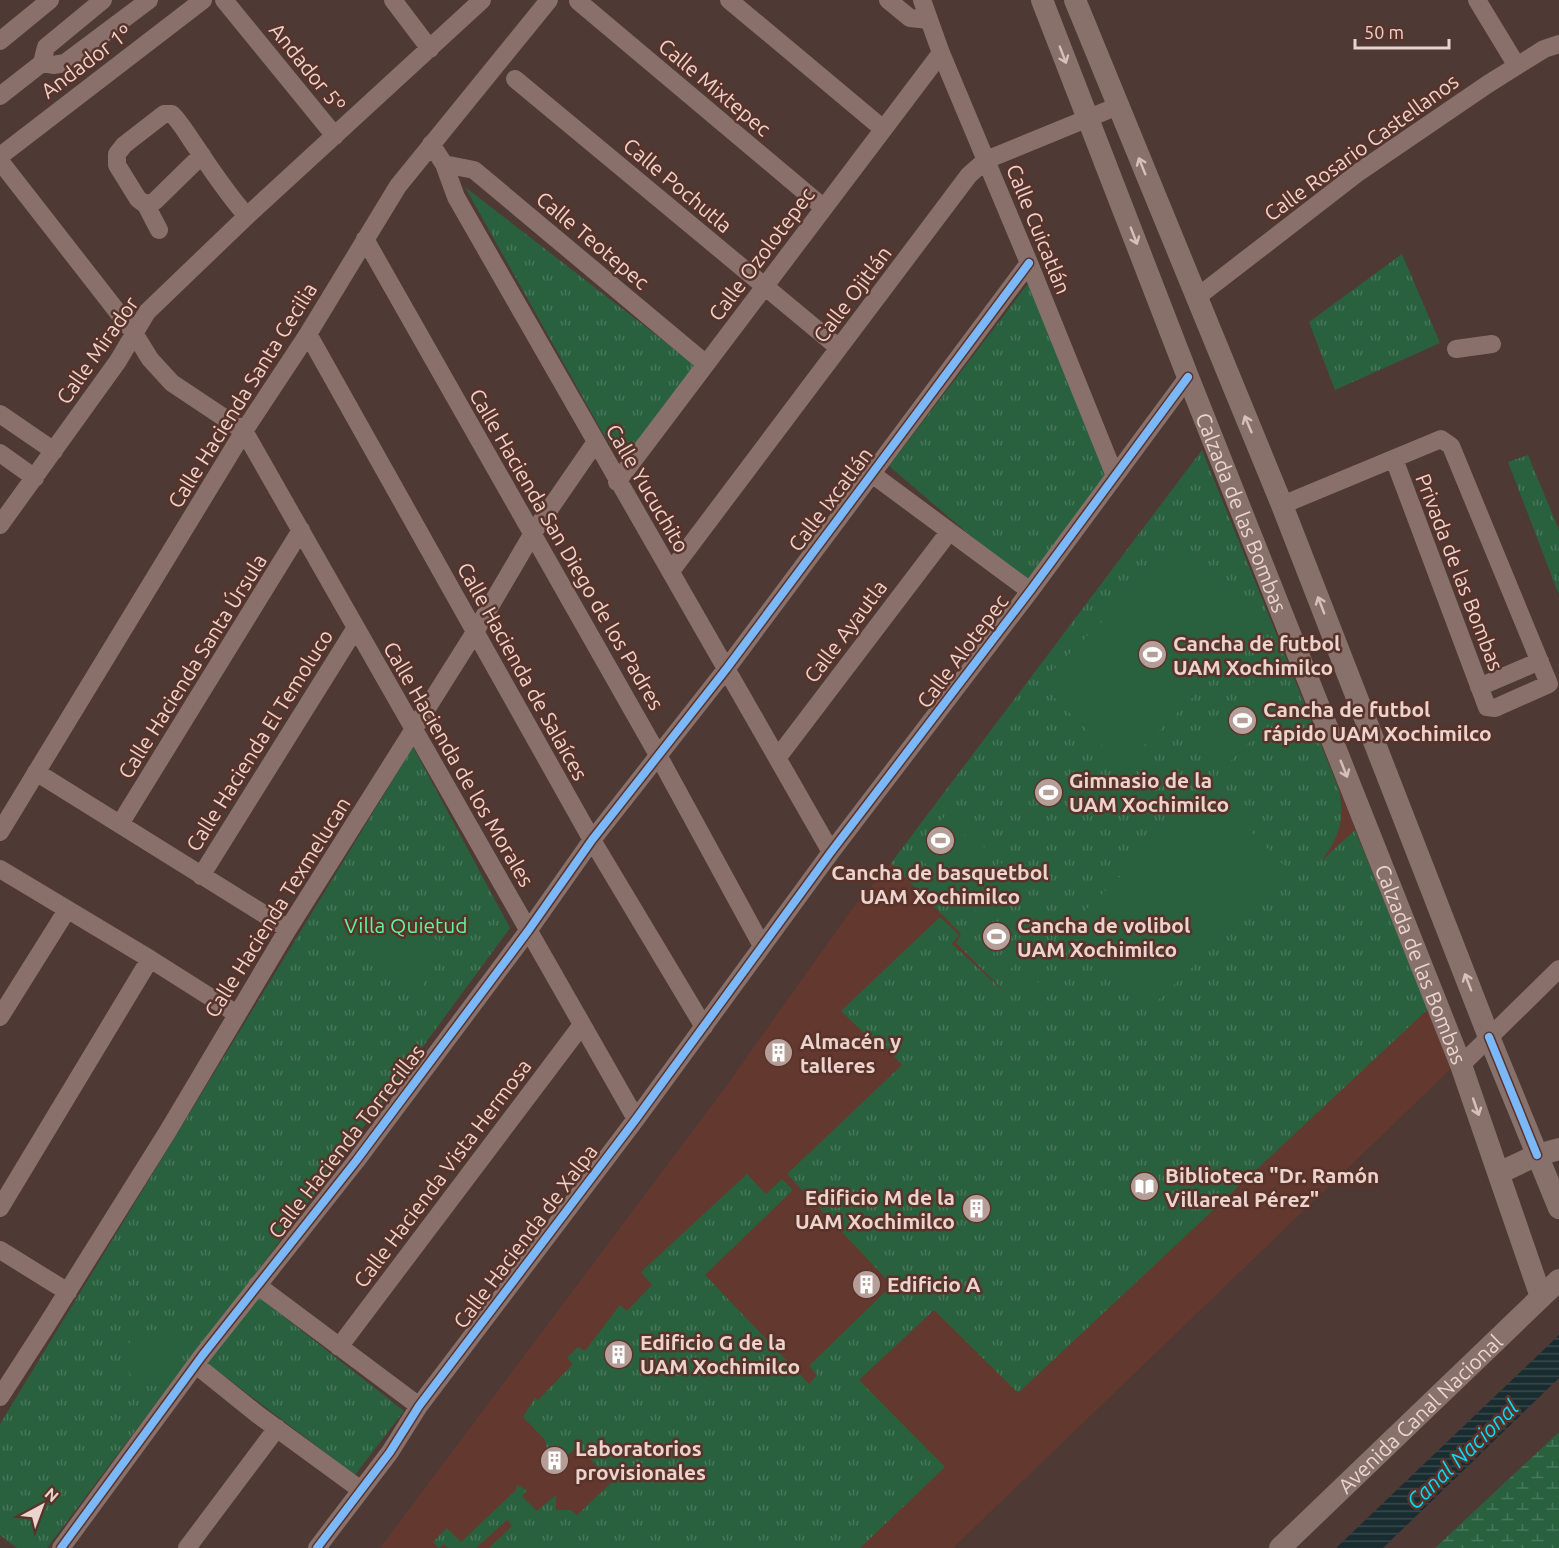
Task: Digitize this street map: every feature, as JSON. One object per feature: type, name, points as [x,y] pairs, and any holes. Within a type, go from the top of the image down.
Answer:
[{"type":"main road","name":"Calzada de las Bombas","points":[[1042,0],[1188,377],[1461,1065],[1541,1297]]},
{"type":"main road","name":"Calzada de las Bombas","points":[[1075,0],[1282,505],[1489,1037],[1548,1152],[1559,1208]]},
{"type":"main road","points":[[1498,1173],[1548,1152]]},
{"type":"main road","name":"Avenida Canal Nacional","points":[[1280,1548],[1559,1280]]},
{"type":"street","points":[[0,41],[50,0]]},
{"type":"street","points":[[0,96],[42,63],[46,46],[103,0]]},
{"type":"street","points":[[42,63],[52,65],[65,63],[149,0]]},
{"type":"street","name":"Andador 5º","points":[[224,0],[335,136]]},
{"type":"street","points":[[393,0],[430,50]]},
{"type":"street","name":"Calle Mirador","points":[[0,525],[118,361],[147,312],[482,0]]},
{"type":"street","name":"Calle Hacienda Santa Cecilia","points":[[0,832],[244,431],[308,334],[398,186],[549,0]]},
{"type":"street","points":[[729,0],[882,128]]},
{"type":"street","points":[[888,0],[910,18],[929,20]]},
{"type":"street","name":"Calle Cuicatlán","points":[[922,0],[941,53],[1029,263],[1114,476]]},
{"type":"street","points":[[1477,0],[1517,66]]},
{"type":"street","name":"Andador 1º","points":[[0,156],[201,1]]},
{"type":"street","name":"Calle Mixtepec","points":[[578,1],[824,207]]},
{"type":"street","name":"Calle Rosario Castellanos","points":[[1196,298],[1359,172],[1517,66],[1544,49],[1559,44]]},
{"type":"street","name":"Calle Ozolotepec","points":[[617,482],[882,128],[941,53]]},
{"type":"street","name":"Calle Pochutla","points":[[515,80],[839,348]]},
{"type":"street","name":"Calle Ojitlán","points":[[671,571],[969,175],[986,159],[1118,106]]},
{"type":"street","points":[[159,230],[146,205],[138,199],[117,165],[117,154],[124,145],[164,114],[172,114],[235,203],[248,216]]},
{"type":"street","name":"Calle Yucuchito","points":[[431,144],[444,164],[456,197],[617,482],[671,571],[831,852]]},
{"type":"street","points":[[146,205],[155,201],[202,155]]},
{"type":"street","points":[[0,161],[134,333],[150,359],[172,383],[244,431]]},
{"type":"street","name":"Calle Teotepec","points":[[444,164],[474,170],[706,364]]},
{"type":"street","name":"Calle Hacienda San Diego de los Padres","points":[[365,239],[658,755],[762,946]]},
{"type":"street","name":"Calle Ixcatlán","points":[[658,755],[727,668],[1029,263]]},
{"type":"street","name":"Calle Hacienda de Salaíces","points":[[308,334],[592,840],[704,1027]]},
{"type":"street","points":[[1456,349],[1492,344]]},
{"type":"street","name":"Calle Alotepec","points":[[762,946],[1188,377]]},
{"type":"street","points":[[0,414],[54,451]]},
{"type":"street","name":"Calle Hacienda de los Morales","points":[[244,431],[636,1119]]},
{"type":"street","name":"Privada de las Bombas","points":[[1282,505],[1441,439],[1451,446],[1540,661],[1549,684],[1544,688],[1495,708],[1487,707],[1394,459]]},
{"type":"street","name":"Calle Hacienda Texmelucan","points":[[0,1397],[7,1369],[68,1292],[168,1131],[288,929],[476,632],[532,533],[596,443]]},
{"type":"street","points":[[0,453],[34,478]]},
{"type":"street","points":[[872,474],[1030,591]]},
{"type":"street","name":"Calle Hacienda Santa Úrsula","points":[[120,824],[301,530]]},
{"type":"street","name":"Calle Ayautla","points":[[778,758],[948,532]]},
{"type":"street","name":"Calle Hacienda El Temoluco","points":[[201,876],[356,629]]},
{"type":"street","points":[[1479,687],[1540,661]]},
{"type":"street","name":"Calle Hacienda Torrecillas","points":[[61,1548],[196,1365],[356,1161],[592,840],[658,755]]},
{"type":"street","points":[[36,772],[288,929]]},
{"type":"street","points":[[0,869],[237,1014]]},
{"type":"street","points":[[0,1017],[67,910]]},
{"type":"street","name":"Calle Hacienda de Xalpa","points":[[317,1548],[390,1452],[418,1406],[636,1119],[762,946]]},
{"type":"street","points":[[0,1208],[150,959]]},
{"type":"street","points":[[1461,1065],[1559,969]]},
{"type":"street","name":"Calle Hacienda Vista Hermosa","points":[[339,1347],[581,1026]]},
{"type":"street","points":[[0,1250],[68,1292]]},
{"type":"street","points":[[257,1285],[418,1406]]},
{"type":"street","points":[[196,1365],[361,1490]]},
{"type":"street","points":[[187,1548],[277,1428]]},
{"type":"shaded area","points":[[1202,450],[1452,1068],[953,1548],[380,1548],[724,1089],[854,906],[891,863]]},
{"type":"green space","points":[[465,187],[695,365],[623,460],[605,437]]},
{"type":"green space","points":[[1402,254],[1440,343],[1335,390],[1309,322]]},
{"type":"green space","points":[[1030,281],[1107,472],[1027,584],[889,466]]},
{"type":"green space","points":[[1202,450],[1338,787],[1341,808],[1340,827],[1337,836],[1320,862],[1355,830],[1428,1009],[1018,1393],[934,1310],[859,1380],[945,1467],[860,1548],[489,1548],[512,1526],[507,1520],[476,1548],[448,1548],[444,1544],[439,1548],[433,1542],[447,1528],[461,1542],[516,1490],[517,1485],[527,1490],[522,1496],[537,1511],[556,1495],[556,1510],[571,1510],[577,1515],[612,1482],[578,1446],[565,1458],[564,1449],[547,1450],[545,1440],[523,1417],[535,1398],[538,1400],[573,1364],[567,1358],[578,1347],[585,1351],[620,1305],[627,1311],[652,1285],[641,1272],[747,1174],[766,1194],[782,1179],[793,1190],[705,1275],[809,1384],[817,1375],[809,1366],[892,1285],[787,1174],[902,1065],[887,1048],[883,1051],[841,1011],[940,917],[959,935],[952,944],[1011,998],[956,943],[961,934],[891,863]]},
{"type":"green space","points":[[1528,455],[1559,530],[1559,595],[1508,462]]},
{"type":"green space","name":"Cancha de futbol UAM Xochimilco","points":[[1181,543],[1264,627],[1123,766],[1040,683]]},
{"type":"green space","name":"Cancha de futbol rápido UAM Xochimilco","points":[[1265,671],[1293,699],[1220,771],[1192,743]]},
{"type":"green space","name":"Villa Quietud","points":[[413,747],[510,928],[246,1287],[404,1411],[355,1475],[194,1353],[47,1548],[17,1548],[0,1535],[0,1424]]},
{"type":"green space","points":[[1210,789],[1290,872],[1148,1010],[1068,927]]},
{"type":"green space","name":"Cancha de basquetbol UAM Xochimilco","points":[[948,813],[968,832],[931,869],[912,850]]},
{"type":"green space","name":"Cancha de basquetbol UAM Xochimilco","points":[[975,838],[994,857],[958,894],[938,875]]},
{"type":"green space","name":"Cancha de basquetbol UAM Xochimilco","points":[[1000,862],[1019,881],[983,917],[964,898]]},
{"type":"green space","points":[[380,903],[447,947],[419,991],[351,947]]},
{"type":"green space","name":"Cancha de volibol UAM Xochimilco","points":[[1002,919],[1014,931],[991,955],[979,943]]},
{"type":"green space","name":"Cancha de volibol UAM Xochimilco","points":[[1018,937],[1030,949],[1007,972],[995,961]]},
{"type":"green space","name":"Cancha de volibol UAM Xochimilco","points":[[1027,971],[1050,994],[1038,1005],[1016,982]]},
{"type":"green space","points":[[147,1330],[159,1330],[169,1334],[177,1342],[181,1358],[177,1374],[169,1382],[159,1386],[147,1386],[137,1382],[129,1374],[125,1364],[125,1352],[129,1342],[137,1334]]},
{"type":"green space","points":[[1559,1432],[1559,1548],[1435,1548]]},
{"type":"water","name":"Canal Nacional","points":[[1559,1335],[1559,1378],[1383,1548],[1336,1548]]},
{"type":"cycle path","points":[[61,1548],[202,1356],[356,1161],[528,931],[592,840],[727,668],[1029,263]]},
{"type":"cycle path","points":[[317,1548],[390,1452],[419,1406],[636,1119],[831,852],[1030,591],[1188,377]]},
{"type":"cycle path","points":[[1489,1037],[1537,1155]]},
{"type":"place","name":"Cancha de futbol UAM Xochimilco","points":[[1152,655]]},
{"type":"place","name":"Cancha de futbol rápido UAM Xochimilco","points":[[1242,721]]},
{"type":"place","name":"Gimnasio de la UAM Xochimilco","points":[[1048,792]]},
{"type":"place","name":"Cancha de basquetbol UAM Xochimilco","points":[[940,841]]},
{"type":"place","name":"Cancha de volibol UAM Xochimilco","points":[[996,937]]},
{"type":"place","name":"Almacén y talleres","points":[[779,1053]]},
{"type":"place","name":"Biblioteca \"Dr. Ramón Villareal Pérez\"","points":[[1144,1187]]},
{"type":"place","name":"Edificio M de la UAM Xochimilco","points":[[976,1209]]},
{"type":"place","name":"Edificio A","points":[[866,1284]]},
{"type":"place","name":"Edificio G de la UAM Xochimilco","points":[[619,1354]]},
{"type":"place","name":"Laboratorios provisionales","points":[[554,1460]]}]
